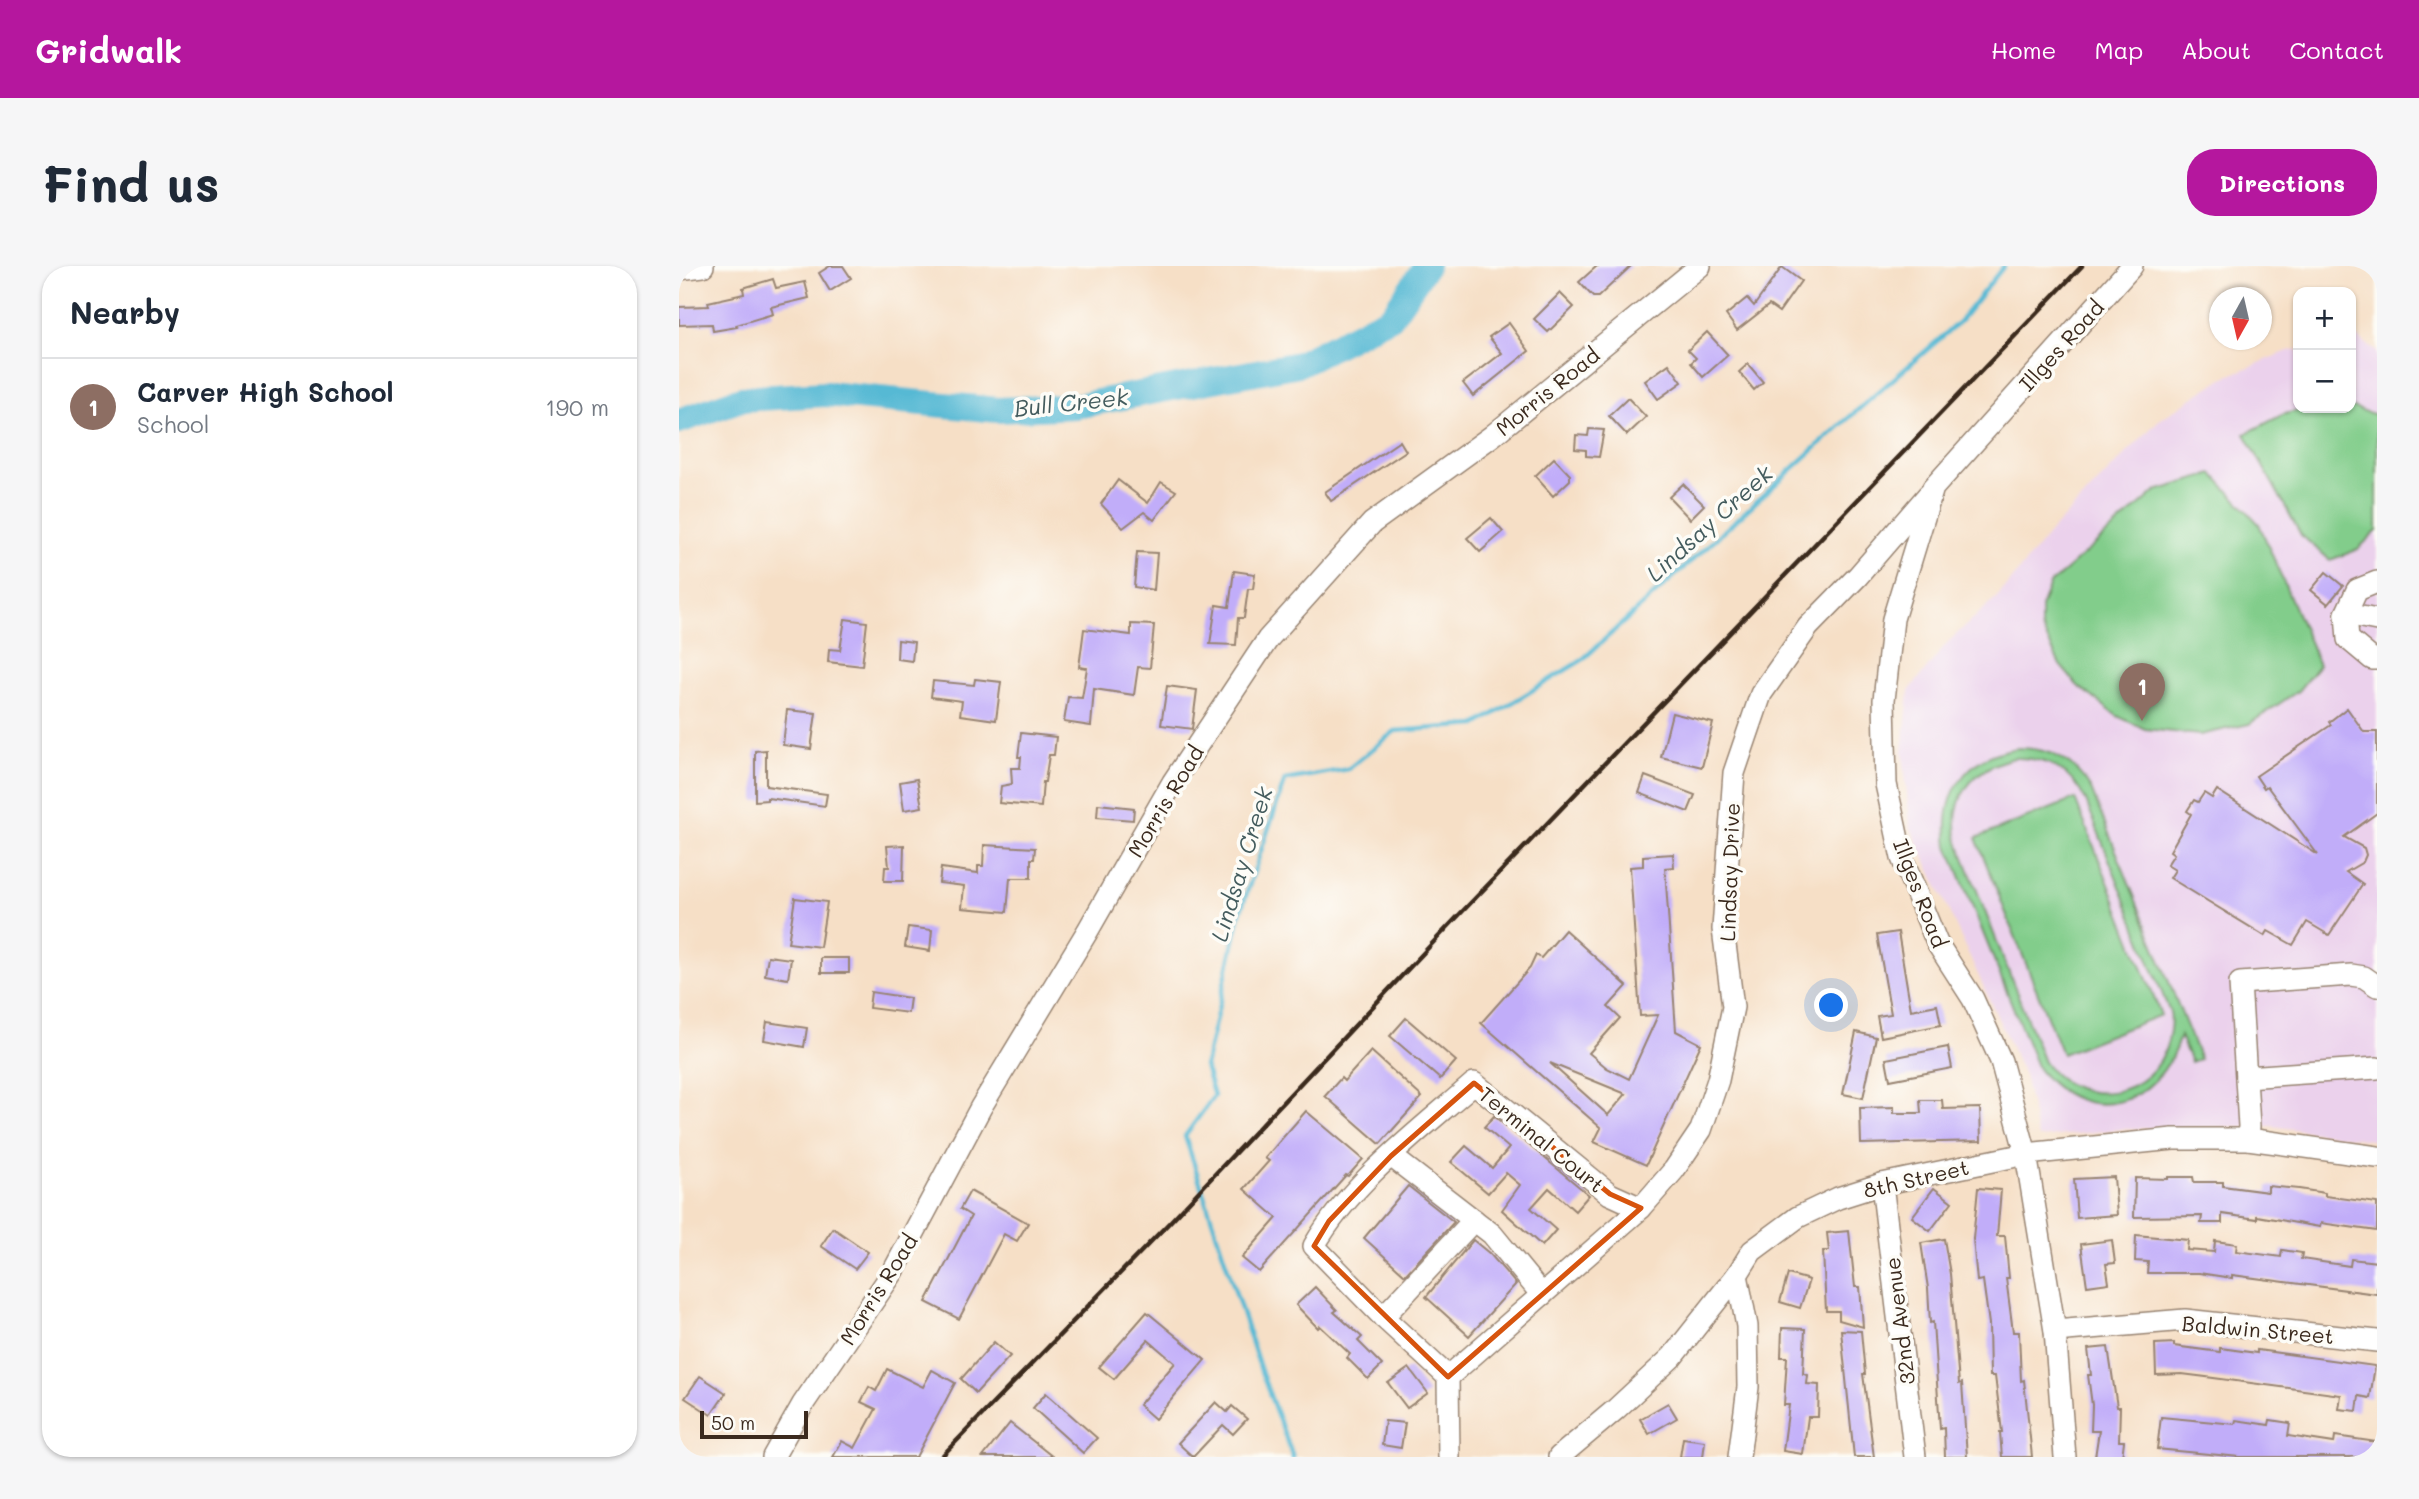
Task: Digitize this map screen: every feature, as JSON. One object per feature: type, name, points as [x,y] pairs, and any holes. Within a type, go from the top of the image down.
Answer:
[{"type":"street","points":[[679,269],[703,266]]},
{"type":"street","name":"Morris Road","points":[[773,1457],[803,1404],[893,1272],[981,1107],[1087,932],[1173,782],[1268,639],[1372,523],[1492,436],[1700,266]]},
{"type":"street","name":"Illges Road","points":[[2065,1457],[2055,1331],[2026,1154],[2001,1061],[1973,999],[1937,943],[1902,858],[1886,784],[1884,700],[1893,619],[1933,488],[2132,266]]},
{"type":"street","name":"Lindsay Drive","points":[[1447,1377],[1641,1208],[1674,1170],[1701,1130],[1718,1080],[1733,1007],[1723,929],[1734,773],[1761,694],[1808,627],[1858,576],[1933,488]]},
{"type":"street","points":[[2377,582],[2357,590],[2346,614],[2347,639],[2372,659],[2377,659]]},
{"type":"street","points":[[2346,614],[2377,620]]},
{"type":"street","points":[[2248,1139],[2240,983],[2351,975],[2364,977],[2377,986]]},
{"type":"street","points":[[2246,1077],[2377,1068]]},
{"type":"street","name":"Terminal Court","points":[[1383,1317],[1314,1246],[1329,1221],[1391,1156],[1474,1083],[1610,1194],[1641,1208]]},
{"type":"street","name":"8th Street","points":[[1559,1457],[1672,1357],[1737,1275],[1752,1251],[1798,1217],[1838,1198],[1882,1184],[2026,1154],[2173,1139],[2248,1139],[2377,1157]]},
{"type":"street","points":[[1391,1156],[1492,1234],[1542,1295]]},
{"type":"street","name":"32nd Avenue","points":[[1882,1184],[1915,1457]]},
{"type":"street","points":[[1449,1457],[1447,1377],[1383,1317],[1474,1220]]},
{"type":"street","points":[[1737,1275],[1748,1338],[1748,1387],[1739,1457]]},
{"type":"street","name":"Baldwin Street","points":[[2055,1331],[2185,1320],[2377,1341]]},
{"type":"highlighted area","points":[[1474,1083],[1610,1194],[1641,1208],[1448,1377],[1314,1246],[1329,1221],[1391,1156]]},
{"type":"shaded area","points":[[2356,338],[2377,352],[2377,1141],[2271,1126],[2124,1129],[2038,1138],[2024,1075],[1910,826],[1903,752],[1909,691],[1947,643],[1999,595],[2052,530],[2158,421],[2223,378],[2293,350],[2293,413],[2356,413]]},
{"type":"green space","points":[[2356,409],[2377,415],[2377,531],[2357,550],[2330,560],[2301,535],[2245,434],[2293,412],[2356,413]]},
{"type":"green space","points":[[2213,474],[2259,524],[2319,665],[2298,691],[2249,724],[2200,735],[2145,729],[2117,716],[2077,685],[2060,665],[2041,627],[2041,607],[2050,584],[2156,491]]},
{"type":"green space","points":[[2018,748],[2041,750],[2061,758],[2077,771],[2091,789],[2200,1059],[2191,1062],[2180,1036],[2170,1060],[2156,1080],[2139,1093],[2119,1102],[2099,1104],[2078,1099],[2057,1088],[2038,1069],[1948,846],[1948,810],[1960,780],[1983,759]],"holes":[[[2014,758],[2026,758],[2057,768],[2080,790],[2170,1013],[2169,1038],[2160,1061],[2148,1076],[2132,1086],[2113,1092],[2076,1088],[2059,1078],[2044,1062],[1958,842],[1957,812],[1967,787],[1975,777],[1999,763]]]},
{"type":"green space","points":[[2075,799],[2161,1015],[2062,1054],[1976,838]]},
{"type":"building","points":[[830,266],[843,266],[851,278],[830,291],[819,273]]},
{"type":"building","points":[[1597,266],[1631,266],[1598,297],[1593,297],[1579,282]]},
{"type":"building","points":[[1782,267],[1801,281],[1779,312],[1769,305],[1737,330],[1726,315],[1747,298],[1754,306]]},
{"type":"building","points":[[773,279],[776,288],[805,282],[809,298],[771,307],[773,314],[736,325],[737,327],[713,331],[712,324],[679,325],[679,307],[709,306],[708,302],[744,294],[743,288]]},
{"type":"building","points":[[1560,293],[1574,307],[1548,332],[1534,319]]},
{"type":"building","points":[[1509,323],[1529,351],[1473,396],[1463,383],[1502,353],[1489,337]]},
{"type":"building","points":[[1707,332],[1728,355],[1703,377],[1691,363],[1696,358],[1688,350]]},
{"type":"building","points":[[1669,364],[1682,382],[1658,399],[1645,381]]},
{"type":"building","points":[[1748,364],[1763,382],[1754,390],[1739,372]]},
{"type":"building","points":[[1628,398],[1646,417],[1627,435],[1609,416]]},
{"type":"building","points":[[1589,429],[1604,430],[1599,457],[1586,456],[1586,450],[1575,449],[1576,435],[1588,436]]},
{"type":"building","points":[[1400,441],[1406,451],[1331,501],[1325,492]]},
{"type":"building","points":[[1554,458],[1570,475],[1570,480],[1553,496],[1535,476]]},
{"type":"building","points":[[1118,480],[1148,503],[1161,482],[1176,491],[1154,520],[1144,512],[1123,528],[1101,504]]},
{"type":"building","points":[[1683,484],[1704,505],[1690,519],[1669,497]]},
{"type":"building","points":[[1491,518],[1503,532],[1480,552],[1467,538]]},
{"type":"building","points":[[1137,552],[1157,553],[1154,590],[1134,587]]},
{"type":"building","points":[[1234,571],[1255,574],[1253,589],[1248,589],[1244,618],[1238,618],[1236,645],[1210,644],[1216,605],[1229,607]]},
{"type":"building","points":[[2326,572],[2343,586],[2328,604],[2311,590]]},
{"type":"building","points":[[845,619],[867,622],[862,666],[828,662],[829,649],[840,650]]},
{"type":"building","points":[[1131,624],[1154,625],[1150,668],[1138,667],[1134,695],[1094,689],[1091,726],[1064,722],[1068,697],[1082,698],[1087,668],[1079,667],[1084,629],[1131,635]]},
{"type":"building","points":[[898,640],[914,642],[912,661],[897,659]]},
{"type":"building","points":[[975,679],[1001,682],[996,720],[960,715],[962,701],[931,697],[933,681],[974,685]]},
{"type":"building","points":[[1167,686],[1197,690],[1192,729],[1161,725]]},
{"type":"building","points":[[2347,708],[2364,732],[2377,732],[2377,813],[2344,837],[2364,848],[2366,855],[2363,862],[2346,872],[2363,884],[2329,935],[2307,922],[2293,945],[2268,931],[2265,936],[2170,878],[2175,870],[2167,865],[2174,854],[2170,851],[2191,814],[2187,811],[2194,800],[2198,802],[2204,793],[2212,798],[2217,790],[2318,855],[2267,786],[2264,788],[2256,776],[2331,725],[2329,722]]},
{"type":"building","points":[[787,710],[816,713],[811,749],[783,745]]},
{"type":"building","points":[[1672,713],[1713,723],[1702,767],[1661,757]]},
{"type":"building","points":[[1021,733],[1056,737],[1054,755],[1049,755],[1043,782],[1041,807],[999,803],[1001,786],[1012,784],[1011,768],[1020,768],[1021,757],[1018,757]]},
{"type":"building","points":[[766,750],[766,786],[827,794],[825,806],[767,798],[755,801],[755,751]]},
{"type":"building","points":[[1645,776],[1695,795],[1688,812],[1639,793]]},
{"type":"building","points":[[917,779],[922,807],[904,810],[900,782]]},
{"type":"building","points":[[1098,804],[1134,808],[1133,820],[1097,817]]},
{"type":"building","points":[[904,845],[903,881],[884,881],[885,867],[889,867],[887,846]]},
{"type":"building","points":[[984,845],[1035,848],[1034,859],[1031,859],[1031,878],[1010,878],[1007,912],[962,908],[964,886],[939,883],[941,868],[978,873],[978,866],[983,866]]},
{"type":"building","points":[[1673,854],[1674,867],[1665,868],[1676,1031],[1701,1044],[1646,1165],[1594,1142],[1601,1128],[1481,1023],[1530,968],[1536,955],[1541,958],[1565,930],[1627,986],[1608,1007],[1620,1018],[1589,1053],[1607,1068],[1629,1079],[1658,1015],[1640,1016],[1630,867],[1643,866],[1643,856]],"holes":[[[1550,1063],[1626,1094],[1608,1115]]]},
{"type":"building","points":[[795,898],[827,902],[820,947],[788,943]]},
{"type":"building","points":[[908,927],[932,930],[930,951],[905,947]]},
{"type":"building","points":[[1898,932],[1911,1010],[1937,1005],[1941,1025],[1881,1037],[1877,1016],[1891,1014],[1877,935]]},
{"type":"building","points":[[768,956],[791,959],[788,979],[765,975]]},
{"type":"building","points":[[821,958],[849,958],[849,973],[821,973]]},
{"type":"building","points":[[871,992],[910,998],[908,1013],[869,1008]]},
{"type":"building","points":[[1406,1018],[1456,1061],[1440,1079],[1390,1036]]},
{"type":"building","points":[[767,1022],[807,1028],[804,1047],[764,1040]]},
{"type":"building","points":[[1856,1032],[1876,1037],[1863,1098],[1843,1094]]},
{"type":"building","points":[[1948,1047],[1952,1068],[1890,1080],[1886,1059]]},
{"type":"building","points":[[1371,1051],[1422,1097],[1380,1144],[1325,1096],[1341,1078],[1344,1081]]},
{"type":"building","points":[[1920,1100],[1942,1100],[1943,1109],[1980,1108],[1981,1141],[1861,1144],[1860,1108],[1894,1107],[1894,1113],[1921,1113]]},
{"type":"building","points":[[1306,1111],[1363,1159],[1259,1272],[1242,1258],[1277,1218],[1244,1189],[1269,1161],[1265,1158]]},
{"type":"building","points":[[1494,1116],[1589,1195],[1575,1211],[1549,1188],[1531,1208],[1556,1230],[1542,1246],[1502,1210],[1520,1185],[1506,1173],[1488,1193],[1451,1162],[1466,1146],[1492,1168],[1509,1148],[1484,1127]]},
{"type":"building","points":[[2114,1177],[2117,1215],[2077,1218],[2074,1179]]},
{"type":"building","points":[[2193,1177],[2194,1182],[2223,1182],[2223,1186],[2268,1192],[2268,1186],[2299,1189],[2325,1193],[2325,1196],[2377,1203],[2377,1231],[2321,1223],[2320,1227],[2257,1216],[2257,1219],[2222,1214],[2222,1223],[2201,1223],[2202,1216],[2134,1217],[2135,1178]]},
{"type":"building","points":[[1408,1186],[1454,1222],[1405,1275],[1364,1238]]},
{"type":"building","points":[[1934,1188],[1952,1202],[1930,1231],[1912,1217]]},
{"type":"building","points":[[1978,1188],[2001,1190],[1997,1236],[2005,1236],[2009,1278],[2006,1278],[2013,1332],[2019,1332],[2021,1381],[2024,1380],[2032,1457],[2002,1457],[2002,1432],[1995,1376],[1990,1376],[1989,1324],[1983,1280],[1977,1281],[1973,1239]]},
{"type":"building","points":[[970,1191],[1028,1223],[1017,1241],[1004,1234],[959,1319],[926,1302],[971,1216],[960,1209]]},
{"type":"building","points":[[833,1228],[868,1252],[855,1269],[821,1246]]},
{"type":"building","points":[[1849,1231],[1855,1287],[1860,1287],[1863,1327],[1839,1320],[1839,1311],[1826,1311],[1823,1251],[1829,1251],[1827,1233]]},
{"type":"building","points":[[2136,1235],[2188,1240],[2187,1250],[2214,1252],[2215,1241],[2237,1244],[2236,1251],[2281,1257],[2282,1250],[2302,1253],[2301,1259],[2350,1266],[2351,1259],[2377,1262],[2377,1294],[2232,1275],[2232,1278],[2199,1273],[2147,1273],[2148,1262],[2135,1261]]},
{"type":"building","points":[[1944,1239],[1950,1274],[1959,1384],[1962,1383],[1967,1457],[1945,1457],[1944,1428],[1940,1429],[1933,1322],[1930,1323],[1921,1243]]},
{"type":"building","points":[[1473,1240],[1490,1254],[1516,1284],[1469,1336],[1426,1297]]},
{"type":"building","points":[[2112,1240],[2115,1263],[2106,1264],[2109,1283],[2087,1286],[2081,1244]]},
{"type":"building","points":[[1788,1274],[1809,1280],[1800,1308],[1780,1302]]},
{"type":"building","points":[[1315,1287],[1337,1310],[1334,1312],[1362,1337],[1358,1341],[1382,1365],[1368,1379],[1347,1358],[1350,1354],[1320,1326],[1318,1328],[1296,1305]]},
{"type":"building","points":[[1147,1312],[1205,1360],[1155,1419],[1139,1405],[1175,1363],[1148,1340],[1114,1379],[1099,1367]]},
{"type":"building","points":[[1782,1328],[1805,1329],[1803,1374],[1808,1375],[1807,1384],[1819,1385],[1818,1417],[1808,1417],[1803,1454],[1783,1451],[1789,1405],[1784,1405],[1787,1357],[1781,1357]]},
{"type":"building","points":[[1841,1330],[1861,1331],[1863,1374],[1874,1457],[1854,1457]]},
{"type":"building","points":[[994,1342],[1010,1356],[976,1393],[961,1379]]},
{"type":"building","points":[[2174,1343],[2174,1346],[2220,1352],[2220,1348],[2257,1353],[2257,1350],[2375,1366],[2370,1398],[2359,1396],[2357,1411],[2339,1409],[2341,1395],[2182,1374],[2156,1375],[2155,1344]]},
{"type":"building","points":[[2108,1347],[2117,1407],[2120,1407],[2119,1441],[2124,1441],[2122,1457],[2095,1457],[2099,1431],[2091,1431],[2088,1349]]},
{"type":"building","points":[[1409,1368],[1428,1393],[1407,1408],[1388,1383]]},
{"type":"building","points":[[887,1369],[923,1387],[932,1370],[955,1383],[916,1457],[833,1457],[842,1441],[855,1448],[876,1409],[861,1402],[869,1387],[876,1391]]},
{"type":"building","points":[[700,1376],[726,1393],[711,1415],[685,1398]]},
{"type":"building","points":[[1046,1393],[1097,1438],[1083,1453],[1033,1408]]},
{"type":"building","points":[[1216,1402],[1227,1412],[1232,1406],[1247,1419],[1233,1434],[1223,1425],[1193,1457],[1178,1443]]},
{"type":"building","points":[[1668,1403],[1677,1418],[1649,1434],[1640,1419]]},
{"type":"building","points":[[2161,1417],[2235,1424],[2236,1420],[2269,1425],[2270,1420],[2290,1423],[2288,1436],[2334,1443],[2335,1436],[2377,1442],[2377,1457],[2240,1457],[2157,1449]]},
{"type":"building","points":[[1385,1421],[1405,1423],[1401,1448],[1382,1445]]},
{"type":"building","points":[[1010,1423],[1053,1457],[983,1457]]},
{"type":"building","points":[[1683,1438],[1705,1441],[1703,1457],[1680,1457]]},
{"type":"waterway","name":"Bull Creek","points":[[679,421],[741,399],[826,394],[998,410],[1076,406],[1299,364],[1391,317],[1426,266]]},
{"type":"waterway","name":"Lindsay Creek","points":[[1293,1457],[1262,1374],[1185,1136],[1214,1096],[1205,1066],[1241,910],[1285,780],[1348,769],[1395,731],[1476,725],[1582,660],[1844,422],[1959,322],[2004,266]]},
{"type":"railway","points":[[941,1457],[1169,1223],[1460,914],[2082,266]]},
{"type":"place","name":"Carver High School","points":[[2142,721]]}]
